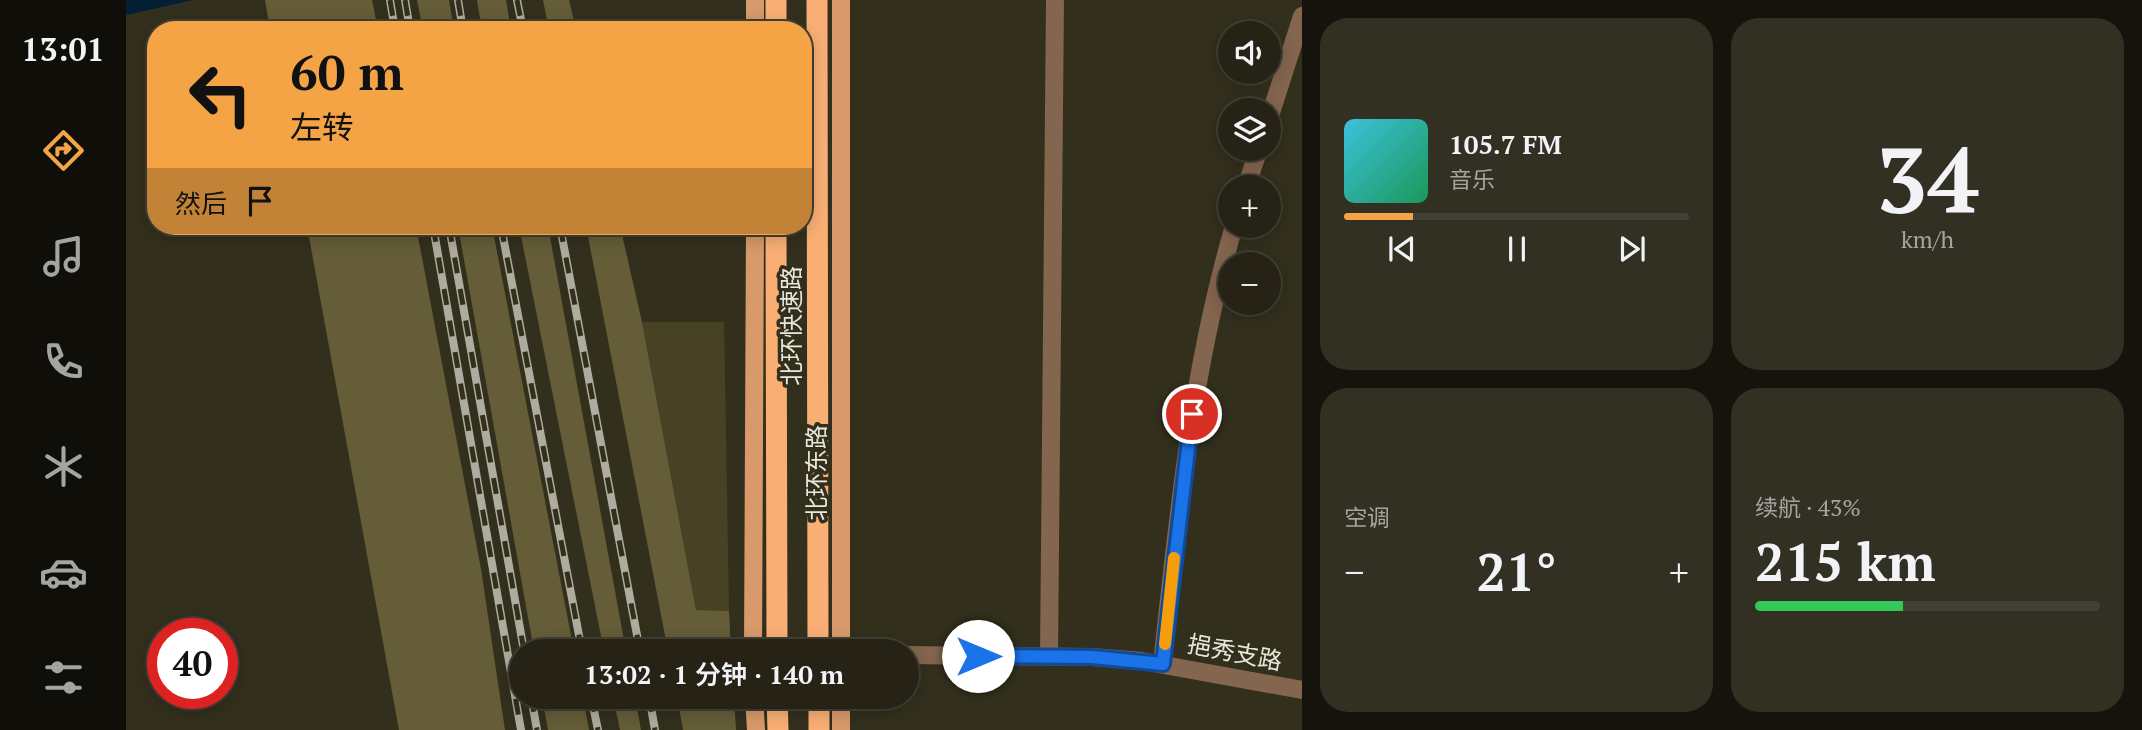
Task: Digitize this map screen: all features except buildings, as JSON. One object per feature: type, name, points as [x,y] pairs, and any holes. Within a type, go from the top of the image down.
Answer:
[{"type":"highway","points":[[776,0],[776,21]]},
{"type":"highway","name":"北环快速路","points":[[817,0],[818,639]]},
{"type":"highway","name":"北环快速路","points":[[776,235],[777,639]]},
{"type":"main road","points":[[755,0],[755,21]]},
{"type":"main road","name":"北环东路","points":[[841,0],[841,639]]},
{"type":"main road","points":[[753,639],[755,235]]},
{"type":"main road","points":[[755,709],[756,730]]},
{"type":"main road","points":[[841,709],[841,730]]},
{"type":"street","points":[[1049,656],[1055,0]]},
{"type":"street","points":[[1276,98],[1302,16]]},
{"type":"street","points":[[1163,664],[1178,516],[1200,360],[1231,238]]},
{"type":"street","name":"挹秀支路","points":[[919,655],[1092,657],[1163,664],[1302,690]]},
{"type":"shaded area","points":[[265,0],[372,0],[376,21],[268,21]]},
{"type":"shaded area","points":[[417,0],[449,0],[452,21],[421,21]]},
{"type":"shaded area","points":[[477,0],[506,0],[510,21],[480,21]]},
{"type":"shaded area","points":[[543,0],[569,0],[574,21],[547,21]]},
{"type":"shaded area","points":[[309,235],[418,235],[481,569],[505,730],[399,730]]},
{"type":"shaded area","points":[[460,235],[494,235],[572,639],[532,639]]},
{"type":"shaded area","points":[[521,235],[550,235],[624,639],[602,639]]},
{"type":"shaded area","points":[[588,235],[622,235],[642,322],[696,610],[729,611],[730,639],[666,639]]},
{"type":"shaded area","points":[[642,322],[724,322],[729,611],[696,610]]},
{"type":"shaded area","points":[[544,709],[585,709],[589,730],[548,730]]},
{"type":"shaded area","points":[[616,709],[637,709],[641,730],[620,730]]},
{"type":"shaded area","points":[[679,709],[735,709],[736,730],[683,730]]},
{"type":"water","points":[[126,0],[193,0],[126,15]]},
{"type":"railway","points":[[390,0],[394,21]]},
{"type":"railway","points":[[405,0],[408,21]]},
{"type":"railway","points":[[458,0],[462,21]]},
{"type":"railway","points":[[517,0],[521,21]]},
{"type":"railway","points":[[435,235],[521,730]]},
{"type":"railway","points":[[451,235],[522,639]]},
{"type":"railway","points":[[503,235],[580,639]]},
{"type":"railway","points":[[562,235],[638,639]]},
{"type":"railway","points":[[533,709],[537,730]]},
{"type":"railway","points":[[594,709],[598,730]]},
{"type":"railway","points":[[651,709],[655,730]]},
{"type":"slow traffic","points":[[1165,644],[1174,558]]},
{"type":"route","points":[[978,656],[1092,657],[1163,664],[1178,516],[1192,414]]}]
